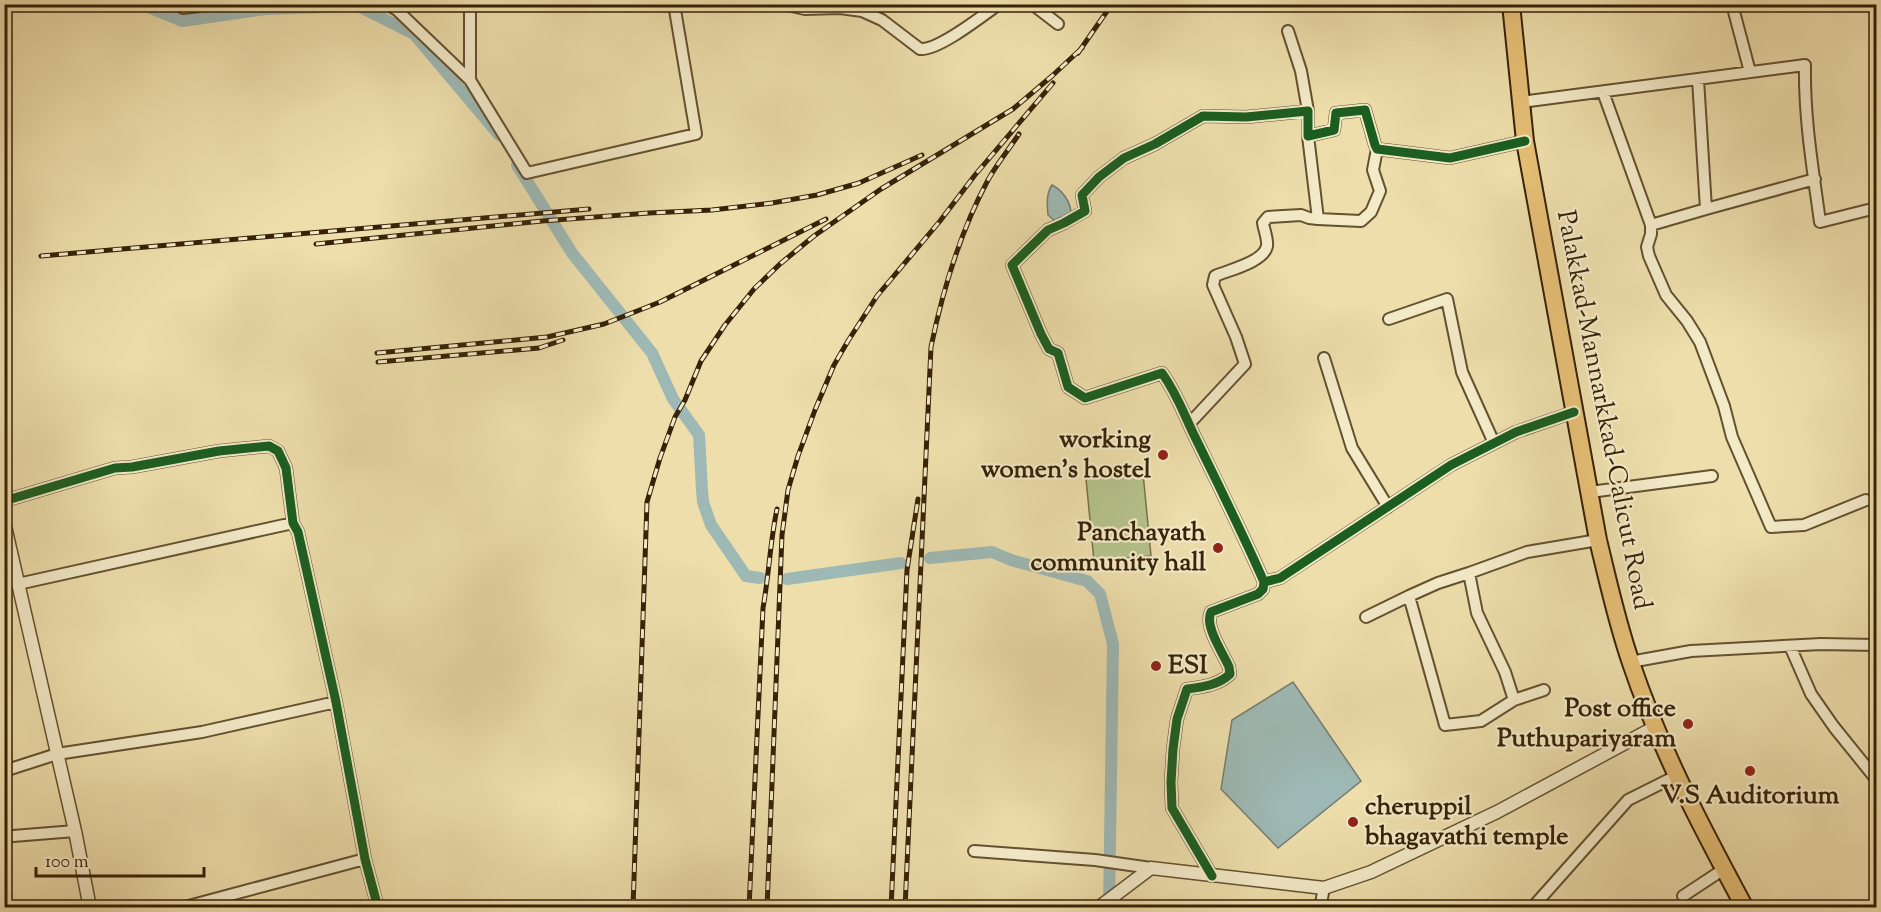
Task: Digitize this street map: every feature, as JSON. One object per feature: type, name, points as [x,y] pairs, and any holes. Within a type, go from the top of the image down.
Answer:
[{"type":"highway","name":"Palakkad-Mannarkkad-Calicut Road","points":[[1511,4],[1525,141],[1598,540],[1612,597],[1630,662],[1655,727],[1676,776],[1744,908]]},
{"type":"street","points":[[180,6],[217,4]]},
{"type":"street","points":[[387,4],[397,10],[470,80],[527,173],[696,134],[674,4]]},
{"type":"street","points":[[470,4],[470,80]]},
{"type":"street","points":[[783,4],[805,9],[840,8],[862,11],[882,20],[920,49],[927,50],[941,44],[999,4]]},
{"type":"street","points":[[1032,4],[1058,24]]},
{"type":"street","points":[[1732,4],[1750,72]]},
{"type":"street","points":[[1288,31],[1301,71],[1308,111],[1308,136],[1318,219]]},
{"type":"street","points":[[1521,102],[1805,65],[1804,97],[1820,222],[1876,208]]},
{"type":"street","points":[[1698,79],[1706,209]]},
{"type":"street","points":[[1603,92],[1651,225],[1647,247],[1655,271],[1666,295],[1688,321],[1700,342],[1724,406],[1732,437],[1772,526],[1804,525],[1866,500]]},
{"type":"street","points":[[1189,424],[1245,364],[1213,285],[1215,276],[1264,254],[1268,243],[1263,223],[1265,219],[1301,215],[1318,219],[1361,221],[1371,212],[1380,191],[1372,170],[1377,149],[1365,110],[1336,113],[1334,130],[1308,136]]},
{"type":"street","points":[[1212,876],[1172,808],[1171,782],[1177,719],[1187,689],[1224,680],[1230,674],[1229,667],[1209,625],[1211,612],[1258,594],[1263,589],[1264,582],[1174,390],[1161,373],[1085,398],[1068,387],[1058,353],[1049,349],[1041,334],[1012,265],[1048,231],[1084,211],[1082,195],[1099,177],[1124,158],[1155,144],[1193,121],[1203,116],[1246,117],[1308,111]]},
{"type":"street","points":[[1377,149],[1450,158],[1525,141]]},
{"type":"street","points":[[1651,225],[1815,179]]},
{"type":"street","points":[[1389,319],[1448,299],[1462,372],[1494,443]]},
{"type":"street","points":[[1324,358],[1352,448],[1388,507]]},
{"type":"street","points":[[1264,582],[1280,578],[1451,465],[1516,432],[1574,412]]},
{"type":"street","points":[[4,501],[115,468],[132,467],[219,450],[269,446],[278,451],[286,468],[293,523],[336,702],[365,859],[378,908]]},
{"type":"street","points":[[1590,492],[1712,476]]},
{"type":"street","points":[[4,522],[75,831],[90,908]]},
{"type":"street","points":[[18,584],[293,523]]},
{"type":"street","points":[[1366,617],[1438,583],[1527,552],[1598,540]]},
{"type":"street","points":[[1469,573],[1477,613],[1505,672],[1514,700]]},
{"type":"street","points":[[1409,596],[1444,725],[1481,721],[1514,700],[1544,690]]},
{"type":"street","points":[[1630,662],[1691,651],[1821,644],[1876,645]]},
{"type":"street","points":[[1790,646],[1811,693],[1834,727],[1876,779]]},
{"type":"street","points":[[4,771],[57,754],[202,732],[336,702]]},
{"type":"street","points":[[974,851],[1095,860],[1324,888],[1371,872],[1497,812],[1655,727]]},
{"type":"street","points":[[1532,908],[1628,800],[1676,776]]},
{"type":"street","points":[[14,836],[75,831]]},
{"type":"street","points":[[181,908],[365,859]]},
{"type":"street","points":[[1098,908],[1151,868]]},
{"type":"street","points":[[1683,896],[1724,869]]},
{"type":"street","points":[[1320,908],[1324,888]]},
{"type":"green space","points":[[1143,473],[1151,556],[1094,561],[1086,479]]},
{"type":"water","points":[[1052,185],[1065,196],[1071,212],[1056,222],[1048,215],[1047,203]]},
{"type":"water","points":[[1293,682],[1361,781],[1278,848],[1221,789],[1232,720]]},
{"type":"waterway","points":[[141,4],[182,21],[266,9],[358,6],[414,34],[499,135]]},
{"type":"waterway","points":[[517,165],[572,253],[652,353],[673,399],[699,435],[703,502],[711,525],[746,576],[760,578]]},
{"type":"waterway","points":[[930,558],[992,552],[1011,560],[1087,581],[1100,594],[1113,644],[1109,908]]},
{"type":"waterway","points":[[787,579],[901,563]]},
{"type":"railway","points":[[1078,53],[1112,4]]},
{"type":"railway","points":[[633,908],[647,502],[675,417],[685,400],[701,361],[725,325],[754,289],[814,236],[881,189],[1013,109],[1082,48]]},
{"type":"railway","points":[[767,908],[782,535],[788,490],[798,456],[834,365],[877,296],[1053,83]]},
{"type":"railway","points":[[905,908],[931,347],[947,282],[969,220],[988,180],[1019,134]]},
{"type":"railway","points":[[316,244],[542,221],[712,210],[772,203],[817,195],[859,183],[922,155]]},
{"type":"railway","points":[[41,256],[589,209]]},
{"type":"railway","points":[[377,353],[547,337],[604,324],[660,302],[826,219]]},
{"type":"railway","points":[[378,362],[539,348],[563,340]]},
{"type":"railway","points":[[891,908],[907,570],[918,499]]},
{"type":"railway","points":[[749,908],[763,608],[777,509]]},
{"type":"cycle path","points":[[1264,582],[1180,403],[1162,373],[1085,398],[1068,387],[1058,353],[1049,349],[1041,334],[1012,265],[1048,230],[1085,211],[1082,195],[1099,177],[1124,158],[1155,144],[1203,116],[1246,117],[1308,111],[1308,136],[1334,130],[1336,113],[1365,110],[1377,149],[1450,158],[1525,141]]},
{"type":"cycle path","points":[[1212,876],[1172,808],[1171,782],[1177,719],[1187,689],[1216,683],[1230,674],[1229,667],[1212,632],[1211,612],[1258,594],[1263,589],[1264,582],[1280,578],[1451,465],[1516,432],[1574,412]]},
{"type":"cycle path","points":[[4,501],[115,468],[219,451],[269,446],[278,451],[286,468],[293,523],[298,532],[336,702],[365,859],[378,908]]},
{"type":"place","name":"working women's hostel","points":[[1163,455]]},
{"type":"place","name":"Panchayath community hall","points":[[1218,548]]},
{"type":"place","name":"ESI","points":[[1156,666]]},
{"type":"place","name":"Post office Puthupariyaram","points":[[1688,724]]},
{"type":"place","name":"V.S Auditorium","points":[[1750,771]]},
{"type":"place","name":"cheruppil bhagavathi temple","points":[[1353,822]]}]
